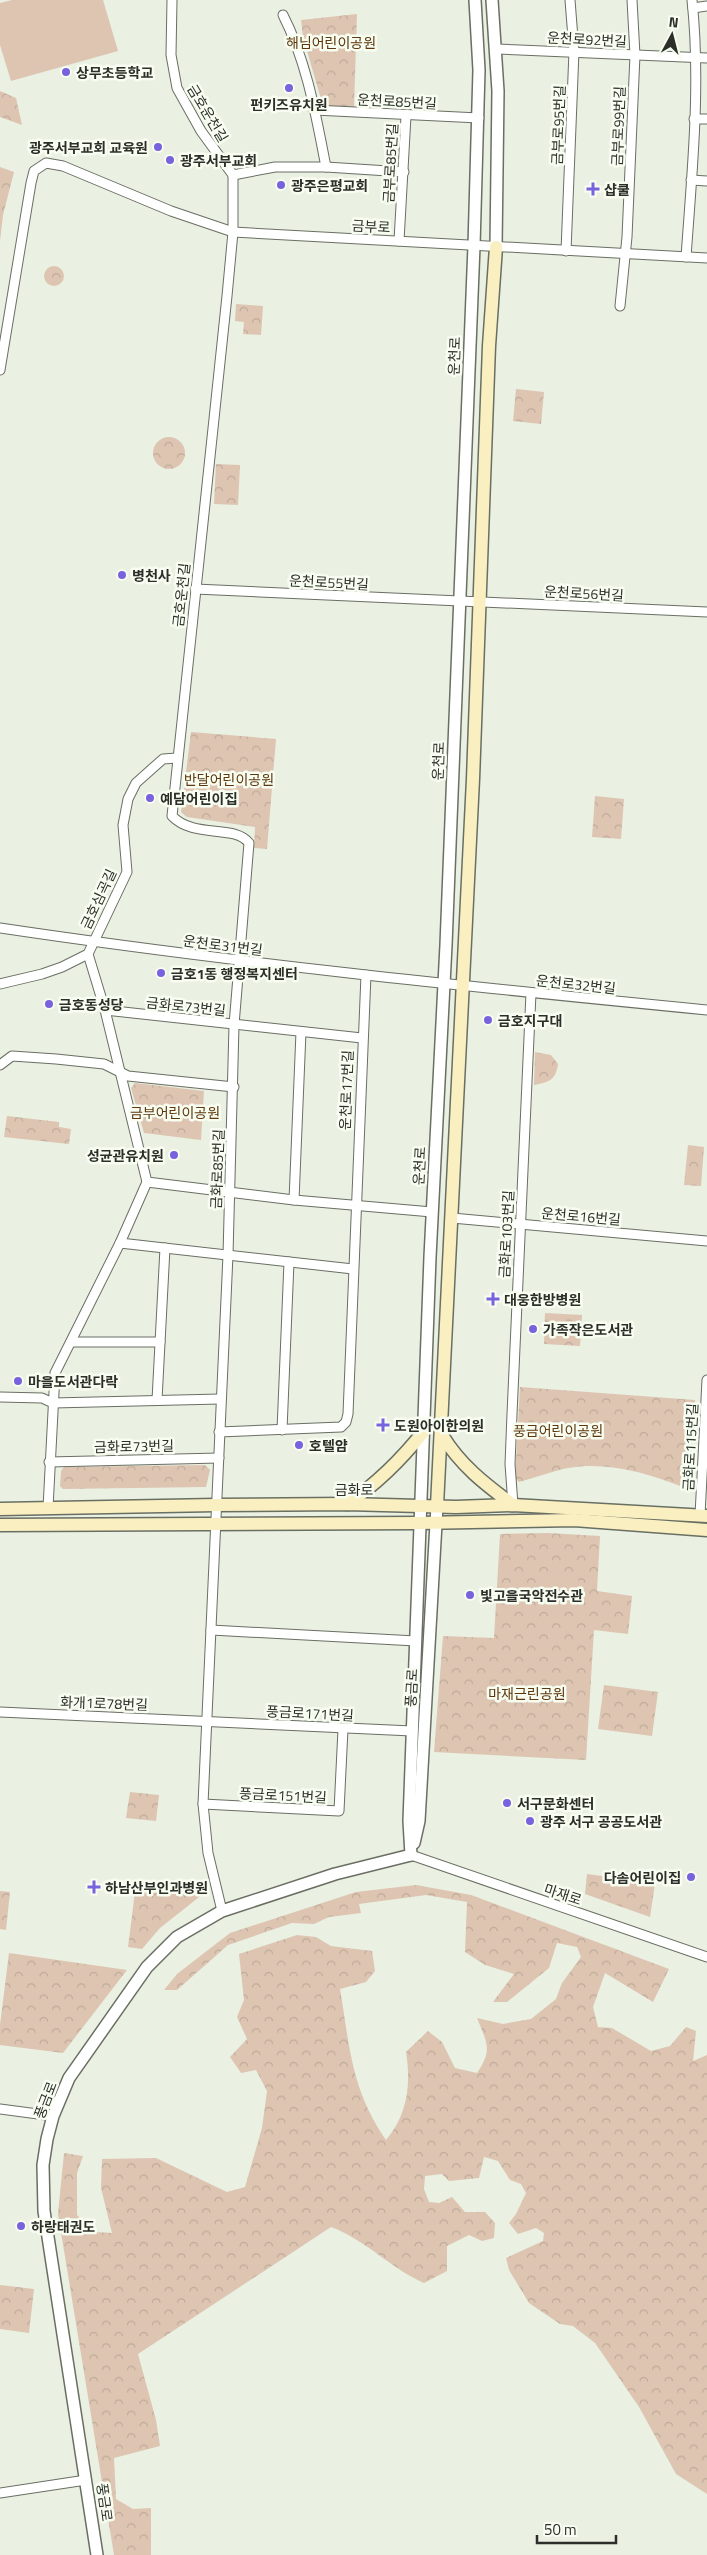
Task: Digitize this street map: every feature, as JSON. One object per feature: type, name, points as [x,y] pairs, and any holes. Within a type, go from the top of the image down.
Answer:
[{"type":"main road","points":[[437,1506],[481,602],[489,346],[496,247]]},
{"type":"main road","points":[[347,1504],[369,1489],[399,1462],[424,1431]]},
{"type":"main road","points":[[442,1434],[451,1450],[474,1476],[513,1505]]},
{"type":"main road","name":"금화로","points":[[0,1508],[216,1504],[513,1505],[703,1515]]},
{"type":"main road","points":[[0,1525],[420,1523],[574,1520],[707,1530]]},
{"type":"street","name":"금호운천길","points":[[172,0],[171,55],[176,88],[201,131],[233,174],[233,232],[172,816],[180,824],[195,829],[238,834],[249,843],[240,961]]},
{"type":"street","name":"운천로","points":[[420,1523],[474,246],[479,60],[475,0]]},
{"type":"street","points":[[492,0],[496,49],[498,164],[496,247]]},
{"type":"street","name":"금부로95번길","points":[[566,251],[574,51],[570,0]]},
{"type":"street","name":"금부로99번길","points":[[620,306],[625,253],[635,55],[632,0]]},
{"type":"street","points":[[686,257],[694,119],[695,58],[693,4],[707,6]]},
{"type":"street","points":[[284,15],[298,48],[326,167]]},
{"type":"street","name":"운천로92번길","points":[[496,49],[707,58]]},
{"type":"street","name":"운천로85번길","points":[[314,110],[406,116],[478,118]]},
{"type":"street","name":"금부로85번길","points":[[399,241],[406,116]]},
{"type":"street","points":[[694,119],[707,119]]},
{"type":"street","name":"금부로","points":[[0,370],[31,183],[34,171],[46,163],[63,166],[172,211],[233,232],[707,258]]},
{"type":"street","points":[[233,174],[275,167],[326,167],[404,172]]},
{"type":"street","points":[[691,180],[707,181]]},
{"type":"street","name":"운천로55번길","points":[[196,589],[460,602]]},
{"type":"street","name":"운천로56번길","points":[[460,602],[707,612]]},
{"type":"street","name":"금호심곡길","points":[[88,954],[127,872],[123,826],[128,799],[136,783],[163,759],[177,758]]},
{"type":"street","name":"운천로31번길","points":[[0,928],[240,961],[443,984]]},
{"type":"street","points":[[0,984],[55,970],[88,954],[120,1071],[147,1182],[120,1243],[55,1373],[48,1508]]},
{"type":"street","name":"금화로85번길","points":[[216,1504],[228,1255],[234,1087],[234,1025],[240,961]]},
{"type":"street","name":"운천로17번길","points":[[356,1205],[366,976]]},
{"type":"street","name":"운천로32번길","points":[[443,984],[707,1010]]},
{"type":"street","name":"금화로103번길","points":[[513,1505],[510,1464],[531,993]]},
{"type":"street","name":"금화로73번길","points":[[104,1010],[234,1025]]},
{"type":"street","points":[[234,1025],[362,1038]]},
{"type":"street","points":[[294,1200],[301,1032]]},
{"type":"street","points":[[0,1065],[12,1056],[104,1064],[128,1076],[234,1087]]},
{"type":"street","points":[[147,1182],[294,1200],[432,1212]]},
{"type":"street","points":[[219,1432],[341,1426],[346,1422],[348,1414],[356,1205]]},
{"type":"street","name":"운천로16번길","points":[[452,1218],[707,1241]]},
{"type":"street","points":[[120,1243],[353,1268]]},
{"type":"street","points":[[157,1400],[165,1248]]},
{"type":"street","points":[[282,1430],[289,1262]]},
{"type":"street","points":[[72,1342],[160,1342]]},
{"type":"street","name":"금화로115번길","points":[[703,1515],[707,1380]]},
{"type":"street","points":[[0,1397],[42,1398],[53,1403],[220,1398]]},
{"type":"street","name":"금화로73번길","points":[[49,1462],[219,1458]]},
{"type":"street","points":[[216,1504],[203,1804],[208,1853],[222,1911]]},
{"type":"street","points":[[436,1522],[437,1506]]},
{"type":"street","name":"풍금로","points":[[411,1855],[419,1821],[436,1522]]},
{"type":"street","name":"풍금로","points":[[411,1855],[409,1821],[420,1523]]},
{"type":"street","points":[[210,1630],[416,1641]]},
{"type":"street","name":"화개1로78번길","points":[[0,1712],[207,1722]]},
{"type":"street","name":"풍금로171번길","points":[[207,1722],[412,1731]]},
{"type":"street","name":"풍금로151번길","points":[[203,1804],[339,1811],[343,1729]]},
{"type":"street","name":"풍금로","points":[[97,2555],[44,2210],[43,2165],[53,2116],[69,2078],[147,1968],[177,1937],[222,1911],[335,1874],[411,1855]]},
{"type":"street","name":"마재로","points":[[411,1855],[707,1957]]},
{"type":"street","points":[[0,2109],[53,2116]]},
{"type":"street","points":[[0,2493],[86,2480]]},
{"type":"green space","points":[[12,0],[103,0],[118,51],[11,81],[0,45],[0,3]]},
{"type":"green space","name":"해님어린이공원","points":[[357,14],[354,107],[323,106],[303,37],[301,20]]},
{"type":"green space","points":[[0,91],[16,98],[22,125],[0,117]]},
{"type":"green space","points":[[0,167],[14,172],[3,215],[0,241]]},
{"type":"green space","points":[[50,266],[58,266],[64,272],[64,280],[58,286],[50,286],[44,280],[44,272]]},
{"type":"green space","points":[[236,304],[263,306],[261,335],[243,334],[244,322],[235,321]]},
{"type":"green space","points":[[516,389],[544,392],[541,424],[513,421]]},
{"type":"green space","points":[[169,437],[175,438],[180,442],[184,447],[184,459],[180,464],[175,468],[169,469],[163,468],[158,464],[154,459],[153,453],[154,447],[158,442],[163,438]]},
{"type":"green space","points":[[216,464],[240,465],[238,505],[214,504]]},
{"type":"green space","name":"반달어린이공원","points":[[191,732],[276,739],[267,849],[254,848],[255,827],[187,817],[181,812]]},
{"type":"green space","points":[[595,796],[624,799],[621,839],[592,837]]},
{"type":"green space","points":[[535,1052],[551,1055],[558,1064],[556,1074],[551,1079],[534,1085]]},
{"type":"green space","name":"금부어린이공원","points":[[135,1083],[204,1091],[201,1140],[144,1133],[131,1088]]},
{"type":"green space","points":[[7,1116],[59,1122],[59,1127],[71,1129],[69,1144],[4,1137]]},
{"type":"green space","points":[[688,1145],[704,1147],[701,1186],[684,1185]]},
{"type":"green space","points":[[545,1313],[582,1315],[580,1346],[544,1344]]},
{"type":"green space","name":"풍금어린이공원","points":[[520,1387],[695,1400],[689,1482],[683,1487],[627,1470],[612,1467],[583,1466],[556,1471],[519,1482],[515,1478]]},
{"type":"green space","points":[[205,1465],[210,1470],[206,1487],[63,1489],[60,1486],[61,1471],[64,1467]]},
{"type":"green space","name":"마재근린공원","points":[[548,1533],[600,1536],[597,1591],[632,1596],[628,1634],[594,1630],[586,1760],[434,1752],[443,1636],[494,1638],[500,1534]]},
{"type":"green space","points":[[551,1572],[579,1574],[576,1609],[548,1608]]},
{"type":"green space","points":[[604,1685],[658,1692],[652,1736],[598,1729]]},
{"type":"green space","points":[[130,1792],[159,1795],[156,1821],[126,1818]]},
{"type":"green space","points":[[587,1874],[655,1883],[650,1917],[585,1894]]},
{"type":"green space","points":[[136,1884],[203,1894],[160,1928],[142,1949],[128,1947]]},
{"type":"green space","points":[[416,1885],[471,1895],[669,1969],[653,2002],[605,1973],[593,2007],[598,2027],[612,2028],[651,2051],[670,2046],[686,2027],[696,2031],[693,2061],[707,2055],[707,2494],[676,2474],[639,2407],[595,2343],[573,2326],[560,2324],[529,2303],[509,2270],[506,2258],[543,2241],[544,2233],[536,2228],[518,2234],[509,2223],[516,2214],[526,2193],[521,2184],[510,2180],[498,2161],[484,2157],[479,2178],[449,2181],[442,2174],[425,2176],[424,2189],[429,2202],[439,2203],[452,2197],[465,2212],[485,2212],[495,2223],[494,2238],[482,2241],[469,2235],[447,2246],[447,2271],[424,2283],[400,2270],[356,2239],[331,2227],[138,2354],[156,2420],[160,2446],[114,2458],[116,2499],[133,2509],[151,2508],[151,2555],[114,2555],[58,2214],[64,2153],[83,2156],[77,2173],[77,2215],[95,2232],[112,2233],[101,2188],[102,2159],[156,2158],[227,2192],[245,2187],[262,2128],[267,2091],[256,2070],[241,2073],[230,2057],[247,2039],[237,2017],[244,2000],[239,1954],[297,1935],[316,1937],[331,1946],[372,1951],[375,1971],[366,1982],[340,1989],[350,2049],[359,2085],[365,2103],[386,2140],[399,2120],[406,2098],[408,2076],[406,2052],[428,2031],[442,2042],[455,2068],[477,2073],[485,2058],[487,2046],[477,2018],[503,2024],[531,2019],[556,1999],[562,1983],[581,1957],[577,1947],[557,1943],[549,1968],[507,2002],[493,2002],[514,1974],[485,1965],[465,1952],[467,1902],[426,1895],[359,1904],[361,1913],[329,1917],[314,1924],[292,1923],[228,1945],[177,1990],[164,1990],[177,1974],[230,1933],[356,1892]]},
{"type":"green space","points":[[0,1891],[10,1892],[6,1930],[0,1929]]},
{"type":"green space","points":[[9,1953],[127,1970],[63,2053],[0,2045],[0,2025]]},
{"type":"green space","points":[[0,2285],[34,2289],[29,2333],[0,2329]]},
{"type":"place","name":"상무초등학교","points":[[66,72]]},
{"type":"place","name":"펀키즈유치원","points":[[289,88]]},
{"type":"place","name":"광주서부교회 교육원","points":[[158,147]]},
{"type":"place","name":"광주서부교회","points":[[170,160]]},
{"type":"place","name":"광주은평교회","points":[[281,185]]},
{"type":"place","name":"샵쿨","points":[[593,189]]},
{"type":"place","name":"병천사","points":[[122,575]]},
{"type":"place","name":"예담어린이집","points":[[150,798]]},
{"type":"place","name":"금호1동 행정복지센터","points":[[161,973]]},
{"type":"place","name":"금호동성당","points":[[49,1004]]},
{"type":"place","name":"금호지구대","points":[[488,1020]]},
{"type":"place","name":"성균관유치원","points":[[174,1155]]},
{"type":"place","name":"대웅한방병원","points":[[493,1299]]},
{"type":"place","name":"가족작은도서관","points":[[533,1329]]},
{"type":"place","name":"마을도서관다락","points":[[18,1381]]},
{"type":"place","name":"도원아이한의원","points":[[383,1425]]},
{"type":"place","name":"호텔얌","points":[[299,1445]]},
{"type":"place","name":"빛고을국악전수관","points":[[470,1595]]},
{"type":"place","name":"서구문화센터","points":[[507,1803]]},
{"type":"place","name":"광주 서구 공공도서관","points":[[530,1821]]},
{"type":"place","name":"다솜어린이집","points":[[691,1877]]},
{"type":"place","name":"하남산부인과병원","points":[[94,1887]]},
{"type":"place","name":"하랑태권도","points":[[21,2226]]}]
